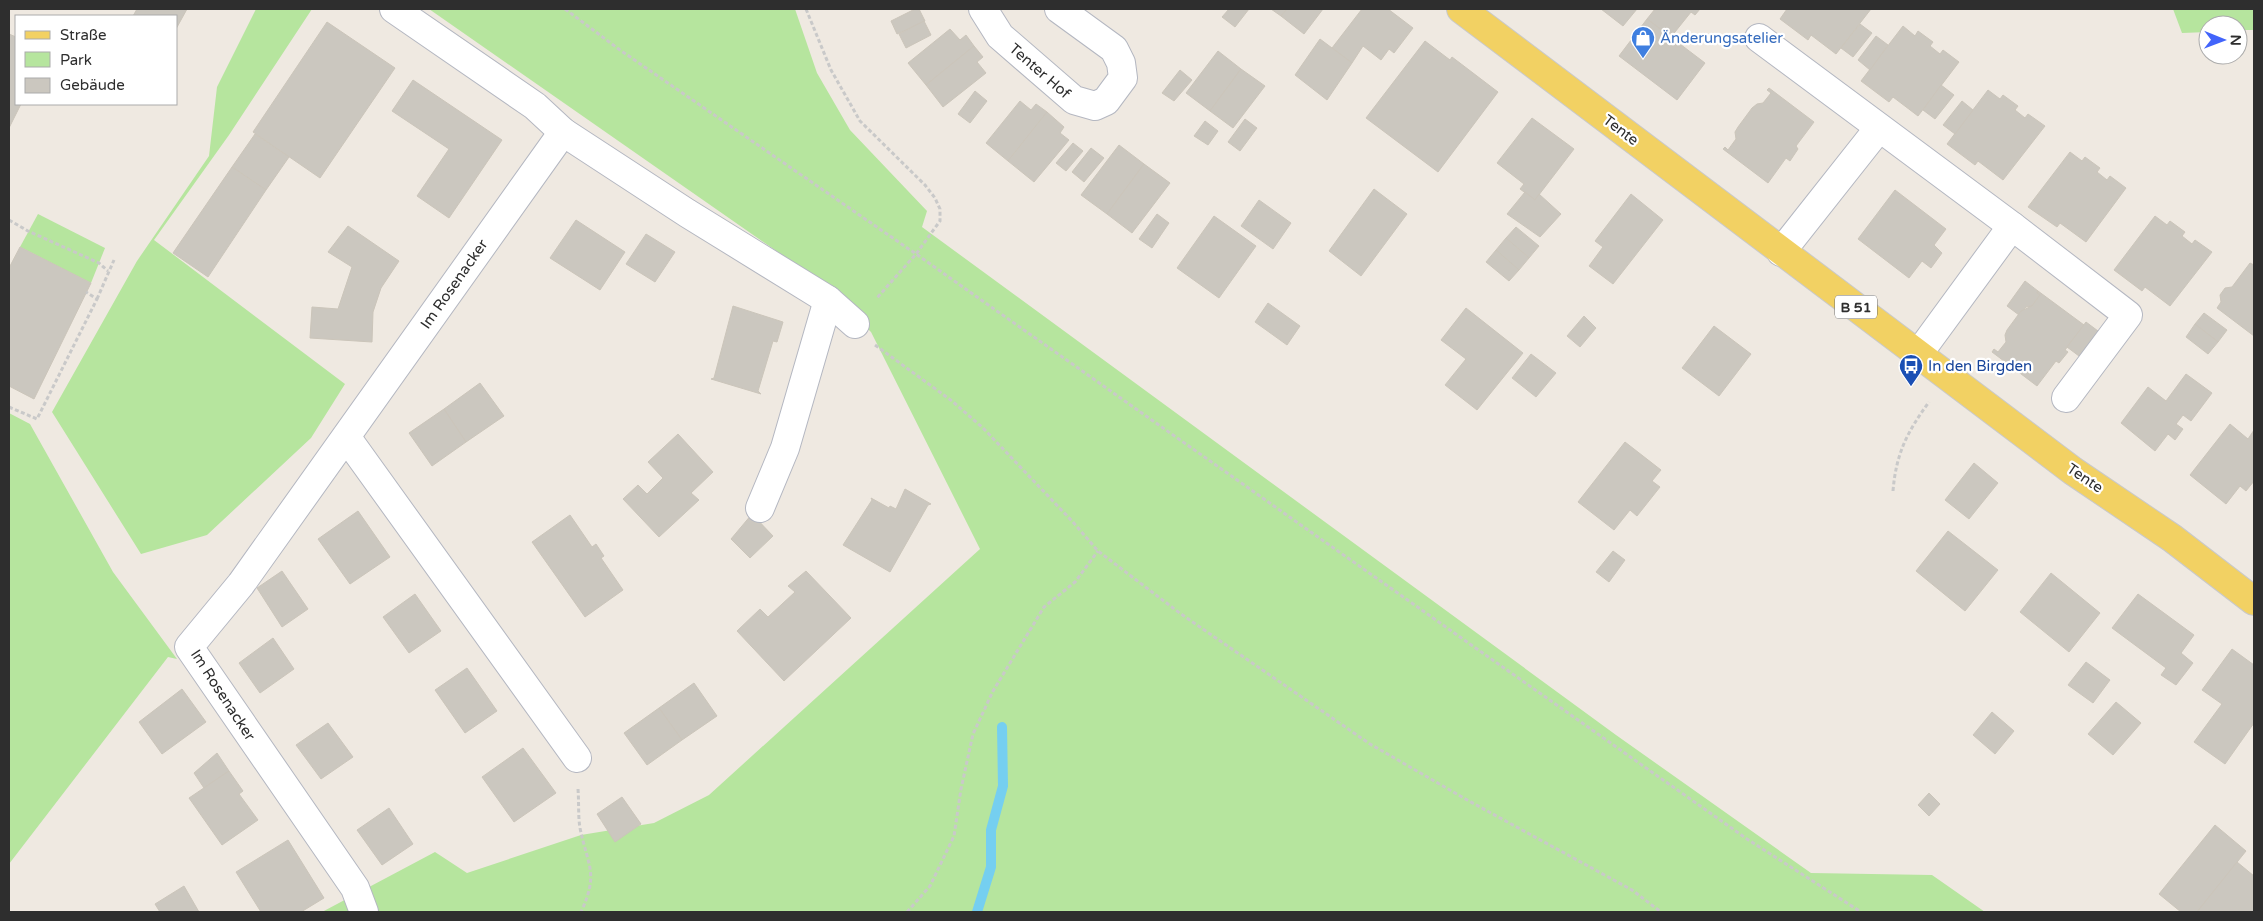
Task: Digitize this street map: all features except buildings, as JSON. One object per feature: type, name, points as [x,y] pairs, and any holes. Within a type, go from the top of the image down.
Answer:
[{"type":"main road","name":"Tente","points":[[1461,9],[2073,471],[2165,533],[2254,600]]},
{"type":"street","points":[[394,9],[535,106],[563,132],[687,213],[828,300],[856,324]]},
{"type":"street","name":"Tenter Hof","points":[[983,9],[1000,36],[1074,100],[1095,106],[1106,101],[1123,78],[1121,63],[1114,49],[1059,9]]},
{"type":"street","points":[[1759,38],[2012,226],[2128,315],[2066,398]]},
{"type":"street","points":[[1781,252],[1879,128]]},
{"type":"street","name":"Im Rosenacker","points":[[364,912],[355,888],[189,647],[241,584],[347,438],[442,300],[563,132]]},
{"type":"street","points":[[1919,353],[2012,226]]},
{"type":"street","points":[[760,508],[785,448],[828,300]]},
{"type":"street","points":[[347,438],[577,758]]},
{"type":"path","points":[[565,9],[620,50],[916,254],[1747,838],[1862,912]]},
{"type":"path","points":[[806,9],[831,70],[860,121],[936,198],[940,209],[940,221],[916,254],[856,324],[866,337],[952,401],[982,428],[1072,521],[1098,552],[1181,614],[1370,744],[1478,806],[1632,890],[1661,912]]},
{"type":"path","points":[[9,220],[28,231],[99,263],[108,271]]},
{"type":"path","points":[[9,407],[37,419],[97,299],[114,260]]},
{"type":"path","points":[[86,292],[97,299]]},
{"type":"path","points":[[1894,491],[1895,468],[1904,442],[1948,375]]},
{"type":"path","points":[[907,912],[930,886],[954,836],[961,789],[973,734],[993,691],[1044,607],[1075,582],[1098,552]]},
{"type":"path","points":[[577,758],[580,826],[593,876],[588,896],[581,912]]},
{"type":"green space","points":[[256,9],[312,9],[229,135],[154,240],[345,384],[311,438],[207,535],[141,554],[52,412],[137,261],[209,156],[217,87]]},
{"type":"green space","points":[[429,9],[795,9],[817,73],[850,130],[927,211],[922,227],[1616,735],[1811,873],[1932,875],[1985,912],[322,912],[435,852],[467,873],[581,835],[654,823],[709,795],[980,549],[871,332],[818,280]]},
{"type":"green space","points":[[2173,9],[2254,9],[2254,30],[2248,30],[2248,15],[2198,15],[2198,32],[2182,33]]},
{"type":"green space","points":[[38,214],[105,248],[91,283],[20,247]]},
{"type":"green space","points":[[9,413],[30,424],[113,572],[177,659],[168,657],[9,864]]},
{"type":"waterway","points":[[977,912],[991,867],[991,830],[1003,786],[1002,727]]},
{"type":"place","name":"Änderungsatelier","points":[[1643,59]]},
{"type":"place","name":"In den Birgden","points":[[1911,387]]}]
